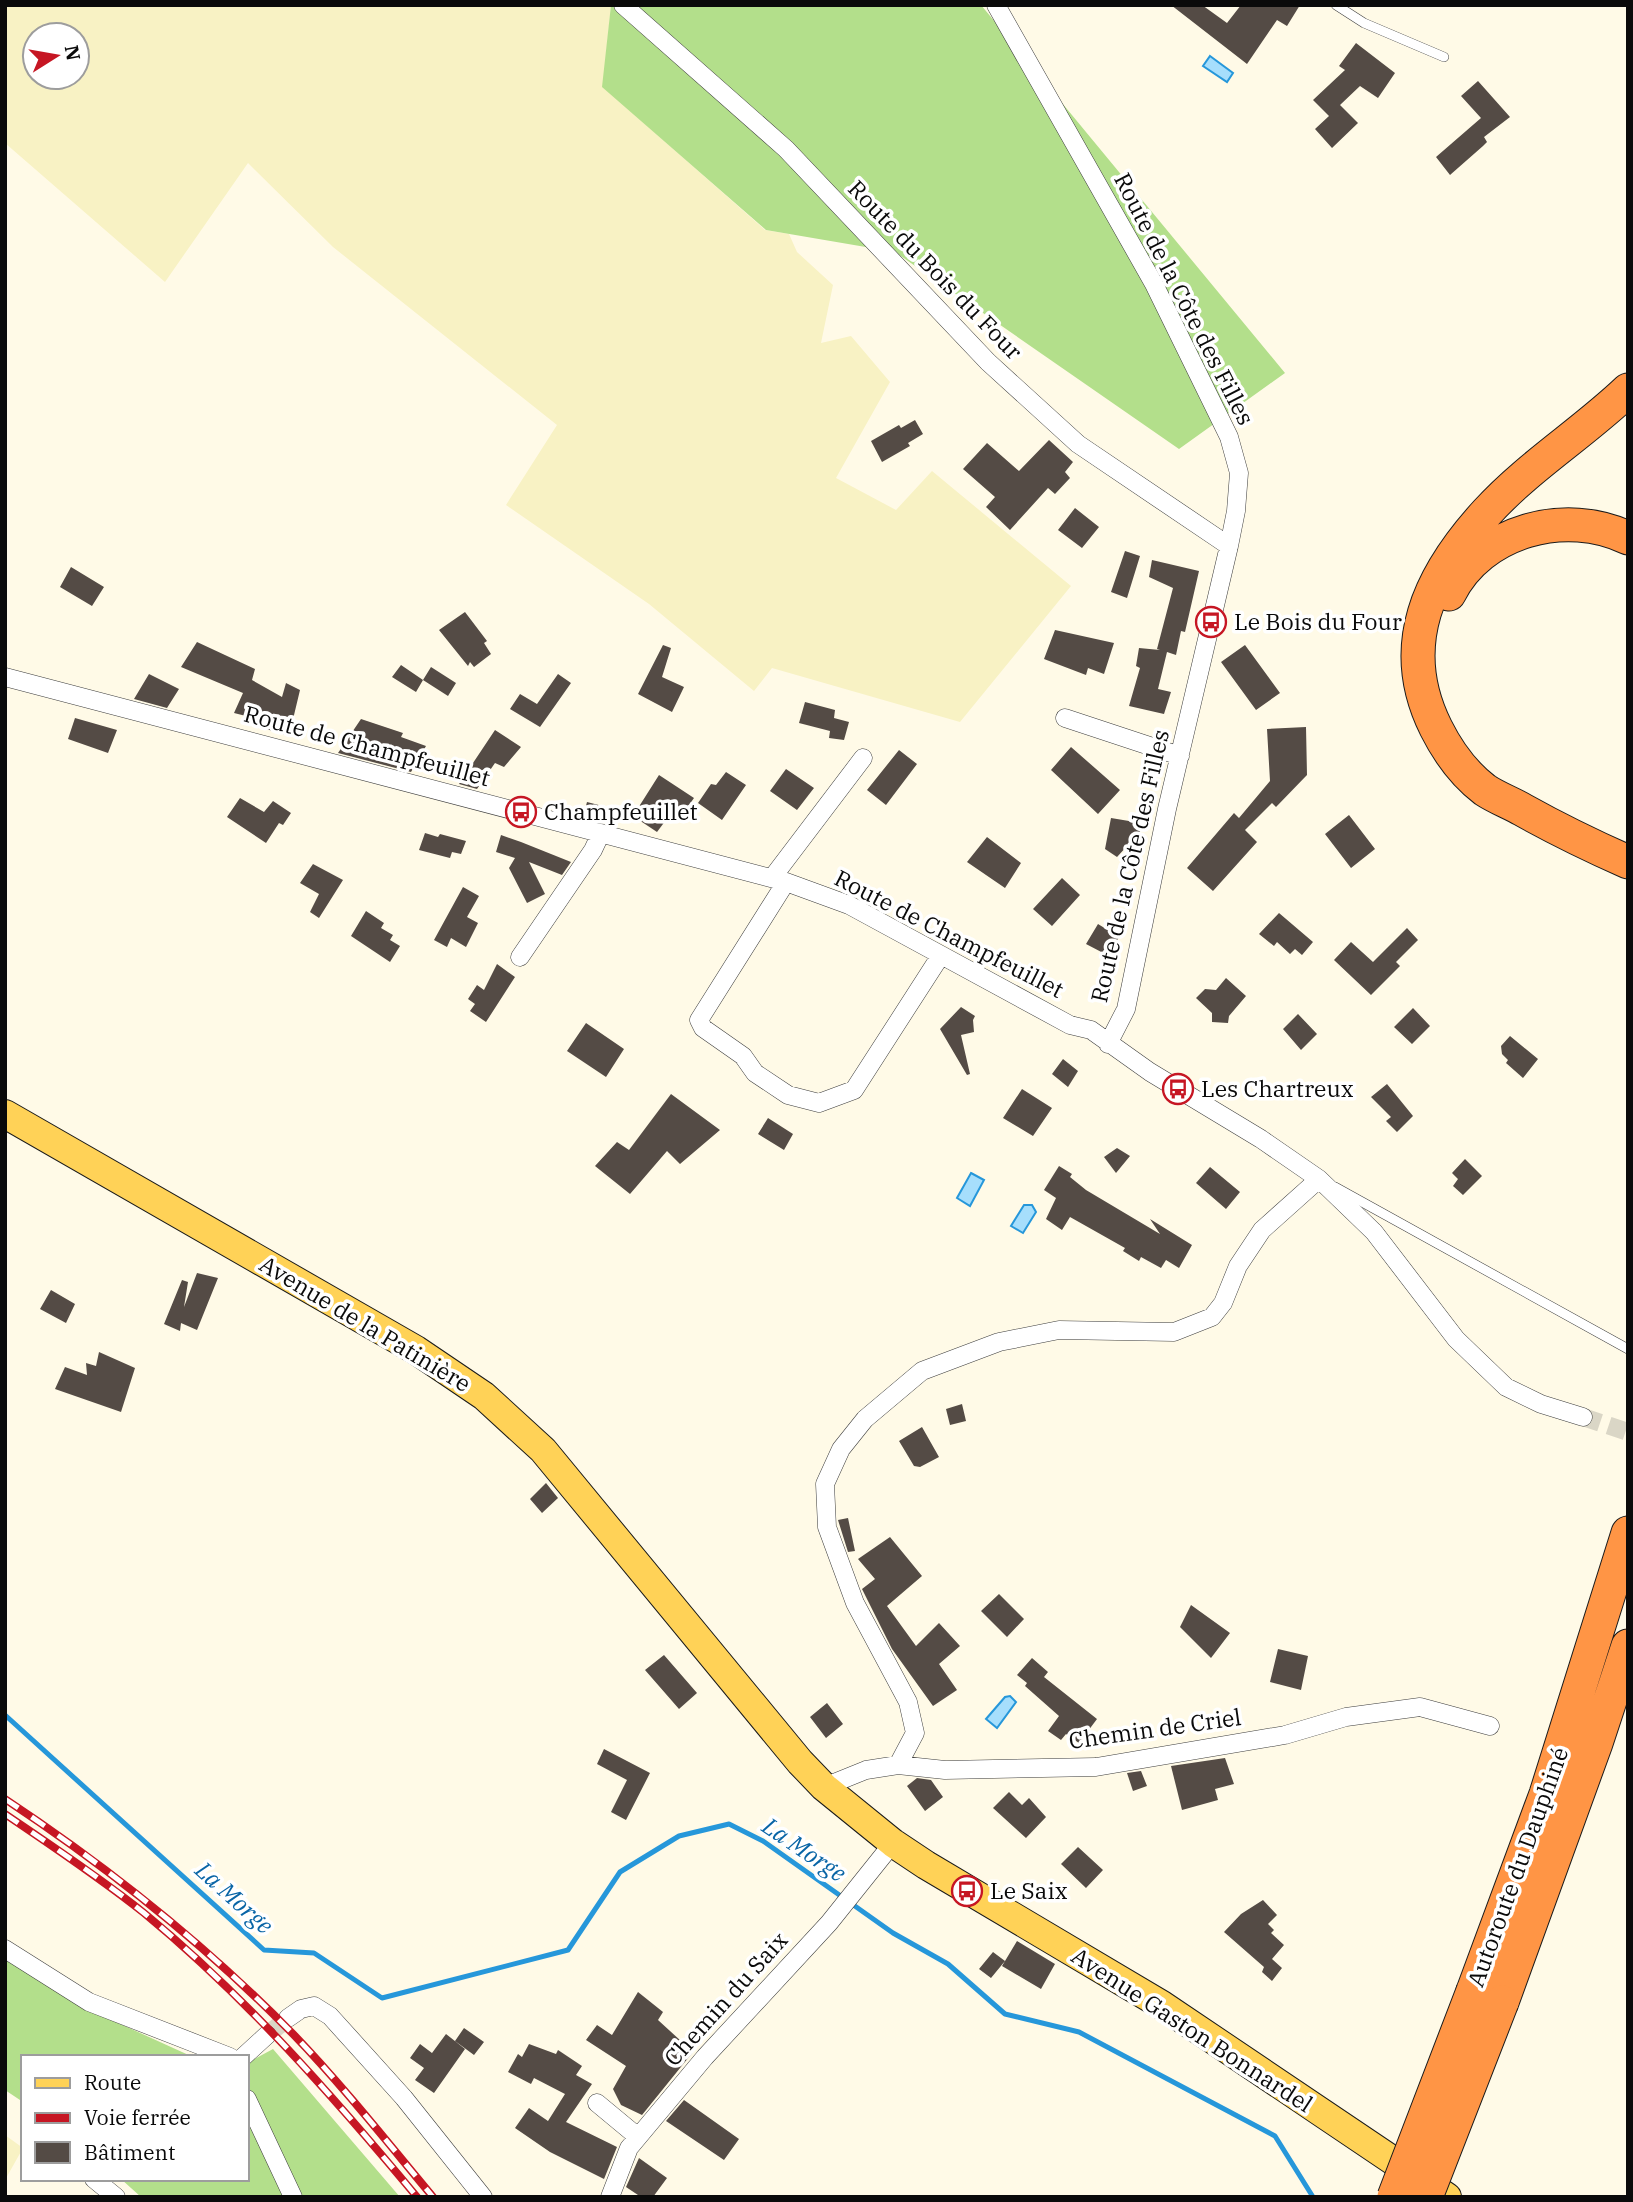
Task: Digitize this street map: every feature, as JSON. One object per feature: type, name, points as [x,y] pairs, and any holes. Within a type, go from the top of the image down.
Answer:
[{"type":"highway","points":[[1628,390],[1489,509],[1447,562],[1425,609],[1418,665],[1431,718],[1448,750],[1467,774],[1488,792],[1569,835],[1628,862]]},
{"type":"highway","points":[[1522,809],[1469,753],[1440,701],[1433,653],[1444,603],[1453,586],[1476,561],[1518,534],[1564,524],[1595,526],[1628,538]]},
{"type":"highway","name":"Autoroute du Dauphiné","points":[[1426,2197],[1628,1533]]},
{"type":"highway","name":"Autoroute du Dauphiné","points":[[1394,2197],[1488,1997],[1596,1743],[1628,1647]]},
{"type":"main road","name":"Avenue de la Patinière","points":[[5,1114],[416,1350],[484,1396],[543,1450],[774,1733]]},
{"type":"main road","name":"Avenue Gaston Bonnardel","points":[[774,1733],[824,1787],[893,1843],[967,1891],[1162,2004],[1447,2197]]},
{"type":"street","name":"Route du Bois du Four","points":[[623,5],[786,149],[988,362],[1078,444],[1229,546]]},
{"type":"street","name":"Route de la Côte des Filles","points":[[996,5],[1154,284],[1229,437],[1238,473],[1236,511],[1229,546],[1180,756],[1126,1009],[1108,1044]]},
{"type":"street","name":"Route de Champfeuillet","points":[[5,677],[779,880],[849,905],[1070,1025],[1091,1030],[1108,1044],[1130,1055],[1150,1072],[1261,1139],[1319,1179],[1374,1232],[1456,1339],[1506,1387],[1541,1404],[1583,1418]]},
{"type":"street","points":[[1065,718],[1180,756]]},
{"type":"street","points":[[863,758],[779,880],[699,1020],[703,1028],[743,1056],[755,1073],[788,1096],[819,1103],[855,1090],[941,955]]},
{"type":"street","points":[[520,957],[593,850],[601,833]]},
{"type":"street","points":[[898,1765],[915,1733],[908,1702],[855,1603],[827,1527],[825,1484],[841,1450],[864,1419],[922,1371],[999,1342],[1059,1330],[1138,1334],[1174,1332],[1212,1317],[1223,1303],[1238,1266],[1262,1230],[1319,1179]]},
{"type":"street","name":"Chemin de Criel","points":[[824,1787],[866,1770],[898,1765],[945,1770],[1096,1767],[1285,1734],[1346,1717],[1420,1707],[1490,1726]]},
{"type":"street","name":"Chemin du Saix","points":[[610,2197],[629,2148],[705,2057],[838,1911],[893,1843]]},
{"type":"street","points":[[5,1949],[89,2002],[225,2055]]},
{"type":"street","points":[[288,2018],[301,2009],[314,2006],[330,2016],[404,2098],[483,2197]]},
{"type":"street","points":[[245,2055],[267,2035]]},
{"type":"street","points":[[248,2101],[293,2197]]},
{"type":"street","points":[[597,2103],[638,2137]]},
{"type":"lane","points":[[1336,5],[1364,23],[1444,57]]},
{"type":"lane","points":[[1319,1179],[1362,1200],[1628,1349]]},
{"type":"shaded area","points":[[5,5],[611,5],[603,87],[765,230],[789,234],[797,252],[833,285],[821,343],[851,336],[890,382],[836,478],[896,510],[932,471],[1071,586],[960,722],[772,668],[754,691],[649,604],[506,505],[557,425],[333,247],[248,163],[165,282],[5,143]]},
{"type":"shaded area","points":[[5,2135],[21,2147],[21,2152],[5,2180]]},
{"type":"green space","points":[[611,5],[981,5],[1285,373],[1179,449],[895,252],[766,230],[602,87]]},
{"type":"green space","points":[[5,1948],[105,2017],[189,2055],[21,2055],[21,2101],[5,2090]]},
{"type":"green space","points":[[273,2049],[400,2197],[141,2197],[123,2181],[248,2181],[248,2062]]},
{"type":"water","points":[[1210,56],[1233,73],[1227,82],[1203,66]]},
{"type":"water","points":[[971,1173],[984,1180],[970,1206],[957,1198]]},
{"type":"water","points":[[1024,1205],[1032,1205],[1036,1212],[1023,1233],[1011,1226]]},
{"type":"water","points":[[1010,1696],[1016,1702],[997,1728],[986,1719],[1005,1697]]},
{"type":"building","points":[[1171,5],[1202,5],[1227,23],[1241,5],[1300,5],[1287,26],[1277,20],[1247,64]]},
{"type":"building","points":[[1356,43],[1395,73],[1378,98],[1360,86],[1340,105],[1358,123],[1332,148],[1315,129],[1329,116],[1313,100],[1345,70],[1339,66]]},
{"type":"building","points":[[1478,81],[1510,117],[1484,137],[1487,142],[1450,175],[1436,157],[1481,118],[1461,96]]},
{"type":"building","points":[[915,420],[923,434],[908,443],[910,446],[882,462],[871,441],[899,425],[901,428]]},
{"type":"building","points":[[1049,440],[1073,462],[1065,472],[1070,478],[1055,494],[1048,488],[1010,530],[986,507],[995,497],[963,469],[987,443],[1019,471]]},
{"type":"building","points":[[1075,508],[1099,527],[1082,548],[1058,530]]},
{"type":"building","points":[[1125,551],[1140,556],[1127,598],[1111,592]]},
{"type":"building","points":[[1152,560],[1199,571],[1185,632],[1181,631],[1176,655],[1167,652],[1158,689],[1171,692],[1164,714],[1129,706],[1140,668],[1136,666],[1139,648],[1160,650],[1157,649],[1173,588],[1149,577]]},
{"type":"building","points":[[71,567],[104,587],[92,606],[60,587]]},
{"type":"building","points":[[465,612],[487,641],[484,643],[491,654],[474,667],[470,662],[468,666],[439,630]]},
{"type":"building","points":[[1055,630],[1114,643],[1104,674],[1088,668],[1086,675],[1044,659]]},
{"type":"building","points":[[197,642],[255,669],[252,680],[282,697],[286,683],[300,690],[289,736],[243,722],[246,716],[234,713],[243,693],[181,667]]},
{"type":"building","points":[[663,645],[671,648],[662,677],[684,687],[672,712],[638,694]]},
{"type":"building","points":[[1245,645],[1280,693],[1256,710],[1221,662]]},
{"type":"building","points":[[401,665],[423,680],[416,692],[392,677]]},
{"type":"building","points":[[431,667],[456,683],[448,696],[423,680]]},
{"type":"building","points":[[149,674],[179,689],[167,708],[134,699]]},
{"type":"building","points":[[558,674],[571,683],[540,727],[510,709],[520,694],[537,704]]},
{"type":"building","points":[[805,702],[835,710],[834,718],[849,722],[844,740],[829,738],[830,731],[799,723]]},
{"type":"building","points":[[75,718],[117,730],[108,753],[68,739]]},
{"type":"building","points":[[361,719],[403,733],[401,737],[426,746],[411,772],[338,753]]},
{"type":"building","points":[[1306,727],[1307,775],[1276,807],[1272,803],[1245,830],[1257,842],[1213,891],[1187,868],[1234,813],[1239,818],[1270,781],[1267,729]]},
{"type":"building","points":[[495,730],[521,747],[504,767],[495,763],[477,789],[459,784]]},
{"type":"building","points":[[1071,747],[1120,790],[1098,814],[1051,770]]},
{"type":"building","points":[[899,750],[917,764],[886,805],[867,790]]},
{"type":"building","points":[[786,769],[814,788],[797,810],[770,791]]},
{"type":"building","points":[[726,772],[746,785],[722,820],[698,803],[711,784],[716,785]]},
{"type":"building","points":[[659,775],[694,798],[677,822],[669,816],[657,832],[633,816]]},
{"type":"building","points":[[240,798],[264,812],[273,801],[291,813],[283,825],[279,823],[266,843],[227,817]]},
{"type":"building","points":[[587,802],[614,809],[609,824],[583,817]]},
{"type":"building","points":[[1349,815],[1375,849],[1351,868],[1325,834]]},
{"type":"building","points":[[1111,818],[1141,823],[1140,832],[1117,857],[1105,849]]},
{"type":"building","points":[[425,833],[466,841],[461,854],[452,852],[450,858],[419,850]]},
{"type":"building","points":[[501,835],[571,862],[562,875],[529,862],[545,894],[527,903],[509,868],[515,858],[496,852]]},
{"type":"building","points":[[987,837],[1021,863],[1005,888],[967,862]]},
{"type":"building","points":[[313,864],[343,880],[319,918],[310,912],[319,894],[300,883]]},
{"type":"building","points":[[1062,878],[1080,895],[1052,926],[1033,909]]},
{"type":"building","points":[[463,887],[479,896],[467,917],[478,923],[466,947],[451,938],[447,947],[434,940]]},
{"type":"building","points":[[366,911],[384,923],[381,928],[393,935],[390,940],[400,946],[390,962],[351,936]]},
{"type":"building","points":[[1279,913],[1313,942],[1302,955],[1295,949],[1290,954],[1277,942],[1274,946],[1259,934]]},
{"type":"building","points":[[1098,924],[1119,937],[1109,956],[1086,944]]},
{"type":"building","points":[[1407,928],[1418,940],[1396,962],[1400,966],[1371,995],[1334,960],[1351,942],[1373,962]]},
{"type":"building","points":[[497,964],[515,977],[486,1022],[470,1011],[475,1004],[468,999],[477,985],[484,990]]},
{"type":"building","points":[[1226,978],[1246,996],[1229,1016],[1228,1023],[1212,1022],[1212,1013],[1196,998],[1205,989],[1216,990]]},
{"type":"building","points":[[961,1007],[975,1016],[974,1032],[961,1035],[970,1074],[967,1075],[940,1029]]},
{"type":"building","points":[[1413,1008],[1430,1026],[1412,1044],[1394,1027]]},
{"type":"building","points":[[1298,1014],[1317,1034],[1301,1050],[1283,1029]]},
{"type":"building","points":[[586,1023],[624,1049],[606,1077],[567,1051]]},
{"type":"building","points":[[1510,1036],[1538,1059],[1523,1078],[1506,1063],[1508,1060],[1502,1054],[1501,1046]]},
{"type":"building","points":[[1063,1059],[1078,1071],[1068,1087],[1052,1074]]},
{"type":"building","points":[[1387,1084],[1413,1116],[1397,1132],[1386,1121],[1391,1117],[1371,1097]]},
{"type":"building","points":[[1022,1089],[1052,1108],[1033,1136],[1003,1118]]},
{"type":"building","points":[[671,1094],[720,1130],[680,1164],[667,1151],[630,1194],[595,1166],[617,1142],[629,1150]]},
{"type":"building","points":[[768,1118],[793,1134],[784,1150],[758,1134]]},
{"type":"building","points":[[1117,1148],[1130,1156],[1116,1173],[1104,1157]]},
{"type":"building","points":[[1465,1159],[1482,1176],[1463,1195],[1453,1186],[1458,1179],[1452,1173]]},
{"type":"building","points":[[1059,1166],[1072,1174],[1070,1177],[1086,1190],[1160,1234],[1150,1219],[1192,1245],[1179,1268],[1166,1260],[1161,1268],[1141,1257],[1139,1261],[1123,1251],[1125,1248],[1070,1217],[1062,1230],[1046,1219],[1056,1198],[1044,1190]]},
{"type":"building","points":[[1210,1167],[1240,1192],[1226,1209],[1196,1183]]},
{"type":"building","points":[[197,1273],[218,1278],[197,1330],[181,1323],[180,1331],[164,1324],[182,1280],[188,1282],[184,1307]]},
{"type":"building","points":[[51,1290],[75,1304],[66,1323],[40,1309]]},
{"type":"building","points":[[99,1352],[135,1368],[121,1412],[55,1389],[65,1367],[87,1375],[86,1363],[96,1366]]},
{"type":"building","points":[[962,1404],[966,1421],[950,1425],[946,1409]]},
{"type":"building","points":[[922,1427],[939,1457],[920,1467],[914,1466],[899,1441]]},
{"type":"building","points":[[546,1483],[558,1498],[542,1513],[530,1499]]},
{"type":"building","points":[[848,1518],[855,1551],[848,1552],[838,1520]]},
{"type":"building","points":[[890,1537],[922,1576],[887,1606],[916,1646],[939,1623],[960,1646],[939,1664],[957,1690],[933,1706],[892,1649],[862,1589],[875,1579],[858,1559]]},
{"type":"building","points":[[999,1594],[1024,1619],[1007,1637],[981,1611]]},
{"type":"building","points":[[1191,1605],[1230,1633],[1211,1658],[1180,1627]]},
{"type":"building","points":[[1278,1649],[1308,1656],[1301,1690],[1270,1682]]},
{"type":"building","points":[[664,1655],[697,1693],[679,1709],[645,1670]]},
{"type":"building","points":[[1032,1658],[1048,1672],[1044,1677],[1097,1719],[1079,1743],[1066,1734],[1061,1740],[1048,1731],[1059,1716],[1025,1686],[1027,1683],[1017,1675]]},
{"type":"building","points":[[827,1703],[843,1724],[826,1738],[810,1717]]},
{"type":"building","points":[[604,1749],[650,1773],[626,1820],[611,1812],[627,1780],[597,1764]]},
{"type":"building","points":[[1225,1758],[1234,1784],[1215,1789],[1218,1800],[1182,1810],[1171,1766]]},
{"type":"building","points":[[1141,1771],[1147,1786],[1133,1791],[1127,1773]]},
{"type":"building","points":[[917,1778],[931,1780],[943,1797],[925,1811],[907,1786]]},
{"type":"building","points":[[1009,1792],[1022,1805],[1029,1798],[1046,1817],[1026,1838],[993,1808]]},
{"type":"building","points":[[1078,1847],[1103,1870],[1086,1888],[1061,1864]]},
{"type":"building","points":[[1263,1900],[1277,1915],[1268,1924],[1274,1930],[1271,1933],[1284,1945],[1272,1959],[1282,1968],[1272,1981],[1262,1972],[1264,1967],[1224,1932],[1241,1914]]},
{"type":"building","points":[[1017,1941],[1055,1964],[1041,1989],[1002,1966]]},
{"type":"building","points":[[993,1952],[1005,1961],[991,1978],[979,1969]]},
{"type":"building","points":[[638,1992],[663,2012],[658,2020],[693,2052],[642,2115],[621,2105],[613,2089],[626,2066],[586,2040],[597,2025],[612,2035]]},
{"type":"building","points":[[464,2028],[484,2042],[474,2055],[455,2041]]},
{"type":"building","points":[[446,2034],[465,2049],[434,2093],[415,2080],[424,2068],[410,2058],[420,2044],[432,2053]]},
{"type":"building","points":[[529,2044],[556,2054],[558,2050],[582,2066],[576,2075],[592,2084],[566,2122],[617,2147],[604,2179],[550,2152],[515,2128],[529,2108],[548,2121],[565,2094],[534,2078],[531,2084],[508,2072],[518,2054],[522,2057]]},
{"type":"building","points":[[684,2100],[739,2139],[724,2160],[666,2121]]},
{"type":"building","points":[[639,2158],[667,2178],[653,2197],[641,2197],[626,2187]]},
{"type":"waterway","name":"La Morge","points":[[5,1715],[264,1950],[314,1953],[382,1998],[568,1950],[620,1872],[679,1836],[729,1824],[763,1841],[893,1933],[948,1964],[1005,2014],[1079,2032],[1275,2136],[1313,2197]]},
{"type":"tunnel","points":[[1583,1417],[1628,1432]]},
{"type":"tunnel","points":[[267,2035],[288,2018]]},
{"type":"railway","points":[[5,1799],[82,1852],[156,1909],[261,2002],[312,2054],[433,2197]]},
{"type":"railway","points":[[5,1814],[127,1900],[182,1945],[253,2013],[321,2085],[417,2197]]},
{"type":"place","name":"Le Bois du Four","points":[[1211,622]]},
{"type":"place","name":"Champfeuillet","points":[[521,812]]},
{"type":"place","name":"Les Chartreux","points":[[1178,1089]]},
{"type":"place","name":"Le Saix","points":[[967,1891]]}]
